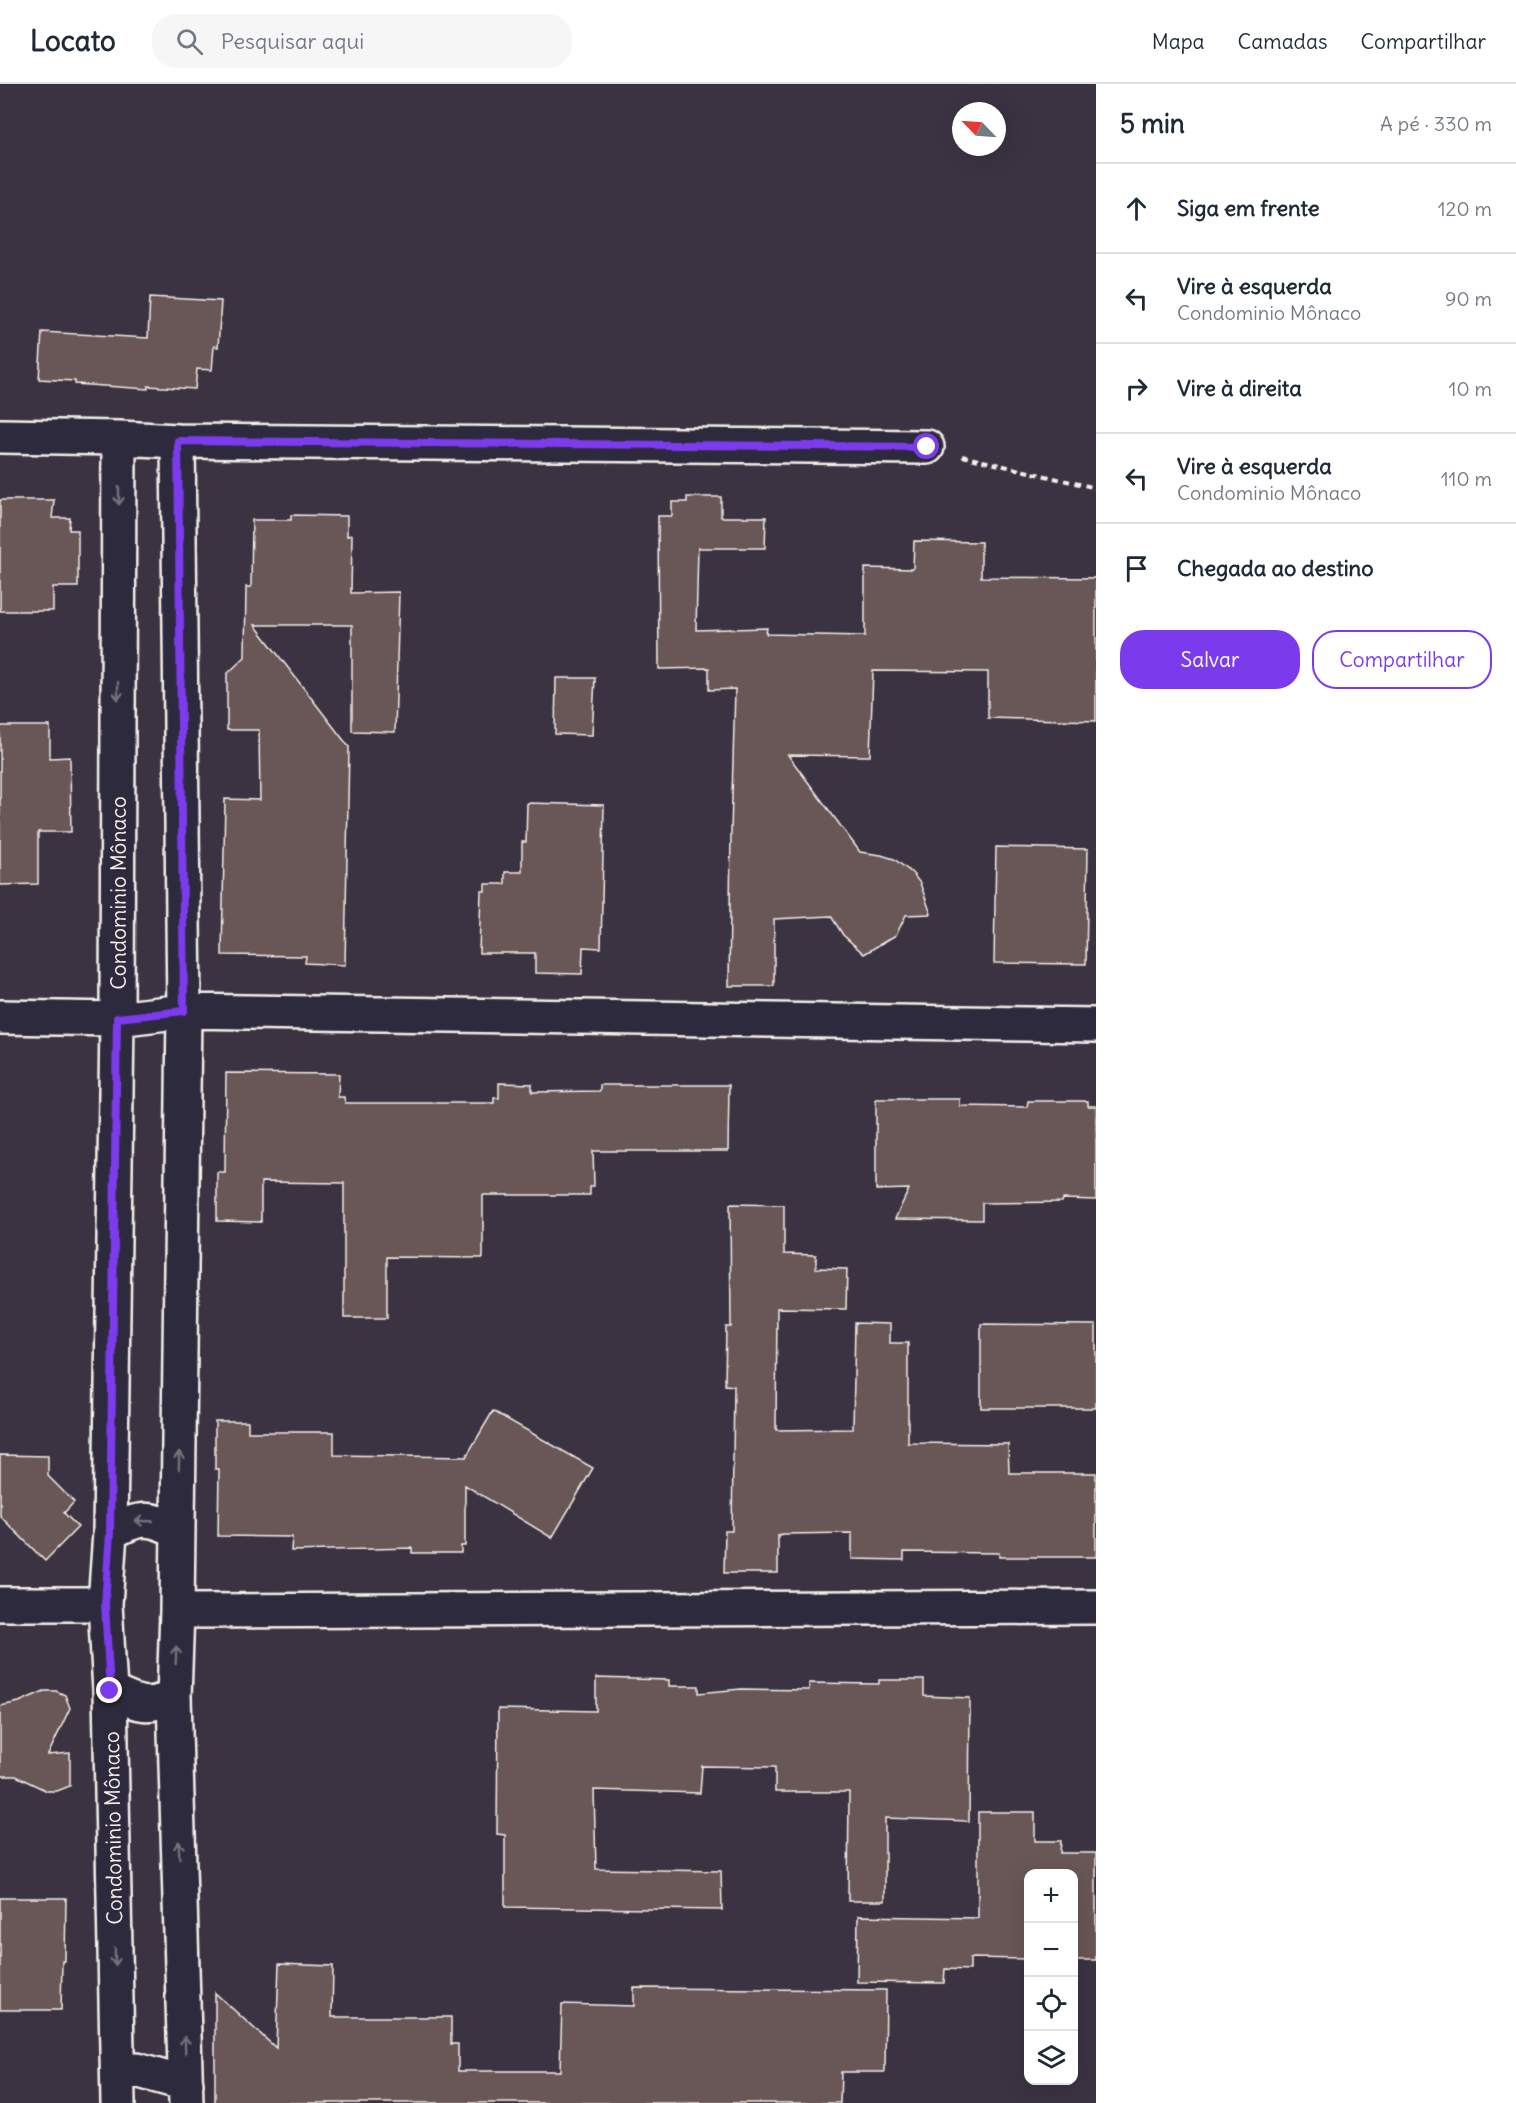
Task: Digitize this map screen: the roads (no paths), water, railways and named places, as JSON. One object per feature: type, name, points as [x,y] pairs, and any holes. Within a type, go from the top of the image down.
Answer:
[{"type":"street","points":[[0,436],[178,441],[927,447]]},
{"type":"street","name":"Condominio Mônaco","points":[[118,2089],[110,1691],[105,1604],[110,1533],[117,1018],[119,438]]},
{"type":"street","points":[[118,2089],[136,2070],[186,2093],[174,1697],[184,1011],[178,441]]},
{"type":"street","points":[[0,1017],[117,1018],[184,1011],[1096,1025]]},
{"type":"street","points":[[110,1533],[134,1520],[159,1521],[178,1531]]},
{"type":"street","points":[[0,1604],[105,1604]]},
{"type":"street","points":[[177,1611],[1096,1607]]},
{"type":"street","points":[[110,1691],[136,1702],[154,1705],[174,1697]]}]
